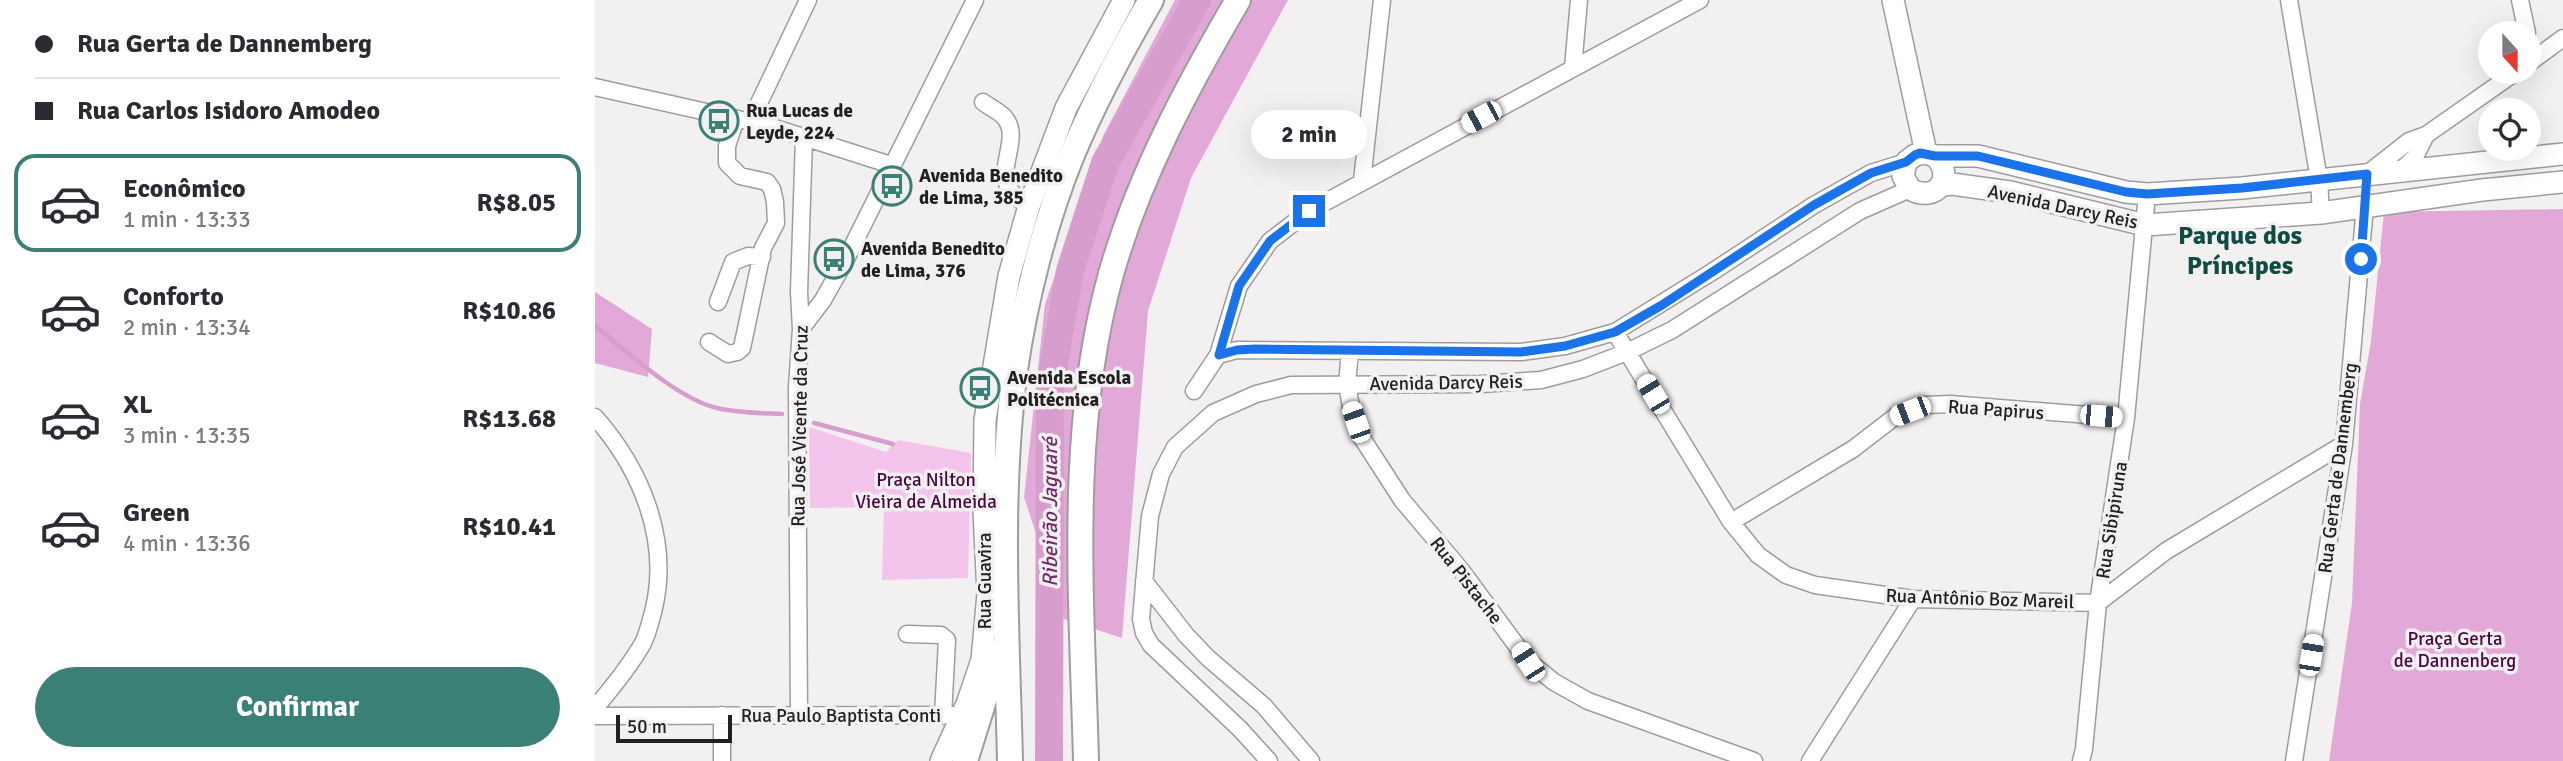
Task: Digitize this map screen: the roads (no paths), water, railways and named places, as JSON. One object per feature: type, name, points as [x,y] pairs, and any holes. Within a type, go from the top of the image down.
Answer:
[{"type":"highway","points":[[1010,761],[1006,469],[1015,370],[1024,318],[1048,222],[1071,157],[1091,112],[1151,0]]},
{"type":"highway","points":[[1089,755],[1081,533],[1087,404],[1096,342],[1111,275],[1154,157],[1190,81],[1238,0]]},
{"type":"highway","points":[[965,761],[994,674],[1007,621]]},
{"type":"main road","name":"Rua Guavira","points":[[941,761],[952,715],[982,660],[986,624],[985,420],[1009,276],[1029,206],[1066,108],[1124,0]]},
{"type":"main road","points":[[1893,0],[1931,154],[1941,162],[1944,170],[1940,187],[1925,194],[1910,189],[1903,176],[1906,162],[1915,155],[1931,154]]},
{"type":"main road","name":"Avenida Darcy Reis","points":[[1931,154],[1978,156],[2126,192],[2147,194],[2242,188],[2563,154]]},
{"type":"main road","name":"Rua Gerta de Dannemberg","points":[[2365,206],[2367,174]]},
{"type":"main road","name":"Avenida Darcy Reis","points":[[1940,187],[1951,184],[2010,192],[2145,225],[2321,213],[2482,190],[2563,182]]},
{"type":"street","points":[[709,342],[728,354],[742,348],[762,257],[776,223],[772,189],[767,182],[740,176],[727,163],[727,146],[809,0]]},
{"type":"street","points":[[801,329],[823,300],[836,276],[975,0]]},
{"type":"street","points":[[1363,181],[1382,0]]},
{"type":"street","points":[[1573,68],[1579,0]]},
{"type":"street","points":[[1194,391],[1219,355],[1239,286],[1270,241],[1309,211],[1700,0]]},
{"type":"street","points":[[2289,0],[2319,180],[2321,213]]},
{"type":"street","points":[[2520,0],[2524,21]]},
{"type":"street","points":[[2541,54],[2563,38]]},
{"type":"street","points":[[2367,174],[2409,141],[2426,135],[2499,84]]},
{"type":"street","points":[[595,87],[743,120],[891,166]]},
{"type":"street","points":[[983,102],[1005,118],[1011,133],[1005,173],[1007,186],[1029,206]]},
{"type":"street","points":[[2399,172],[2415,157],[2426,135]]},
{"type":"street","name":"Rua José Vicente da Cruz","points":[[799,715],[797,387],[801,329],[799,292],[804,138]]},
{"type":"street","name":"Avenida Darcy Reis","points":[[1219,355],[1255,349],[1521,352],[1565,346],[1615,332],[1814,205],[1871,173],[1906,162]]},
{"type":"street","name":"Avenida Darcy Reis","points":[[1269,761],[1240,729],[1150,645],[1141,619],[1150,516],[1161,474],[1175,447],[1213,413],[1256,394],[1291,385],[1481,384],[1541,380],[1584,369],[1627,352],[1695,316],[1860,211],[1910,189]]},
{"type":"street","name":"Rua Sibipiruna","points":[[2081,761],[2098,603],[2126,418],[2147,194]]},
{"type":"street","name":"Rua Gerta de Dannemberg","points":[[2294,761],[2344,444],[2365,206]]},
{"type":"street","points":[[718,302],[733,262],[748,256],[762,257]]},
{"type":"street","points":[[1695,316],[1690,300],[1697,282]]},
{"type":"street","name":"Rua Antônio Boz Mareil","points":[[1615,332],[1731,522],[1758,555],[1786,575],[1815,585],[1913,599],[2098,603],[2166,551],[2344,444]]},
{"type":"street","name":"Rua Pistache","points":[[1350,351],[1347,384],[1351,407],[1362,438],[1402,500],[1461,570],[1528,662],[1554,682],[1588,701],[1754,761]]},
{"type":"street","name":"Rua Papirus","points":[[1731,522],[1853,449],[1896,416],[1925,405],[1950,404],[2126,418]]},
{"type":"street","points":[[595,417],[628,463],[641,489],[651,514],[660,564],[659,587],[643,643],[595,708]]},
{"type":"street","points":[[1144,580],[1208,659],[1263,706],[1311,761]]},
{"type":"street","points":[[1811,761],[1913,599]]},
{"type":"street","points":[[907,634],[941,635],[947,640],[952,715]]},
{"type":"street","points":[[722,715],[722,761]]},
{"type":"street","name":"Rua Paulo Baptista Conti","points":[[595,716],[952,715]]},
{"type":"waterway","name":"Ribeirão Jaguaré","points":[[1049,761],[1050,386],[1070,271],[1105,163],[1197,0]]},
{"type":"waterway","points":[[595,326],[669,385],[702,403],[733,411],[782,414]]},
{"type":"waterway","points":[[814,423],[893,444]]},
{"type":"place","name":"Rua Lucas de Leyde, 224","points":[[719,121]]},
{"type":"place","name":"Avenida Benedito de Lima, 385","points":[[892,186]]},
{"type":"place","name":"Avenida Benedito de Lima, 376","points":[[834,259]]},
{"type":"place","name":"Avenida Escola Politécnica","points":[[980,388]]},
{"type":"district","name":"Parque dos Príncipes","points":[[2240,250]]},
{"type":"park label","name":"Praça Nilton Vieira de Almeida","points":[[926,490]]},
{"type":"park label","name":"Praça Gerta de Dannenberg","points":[[2455,649]]}]
